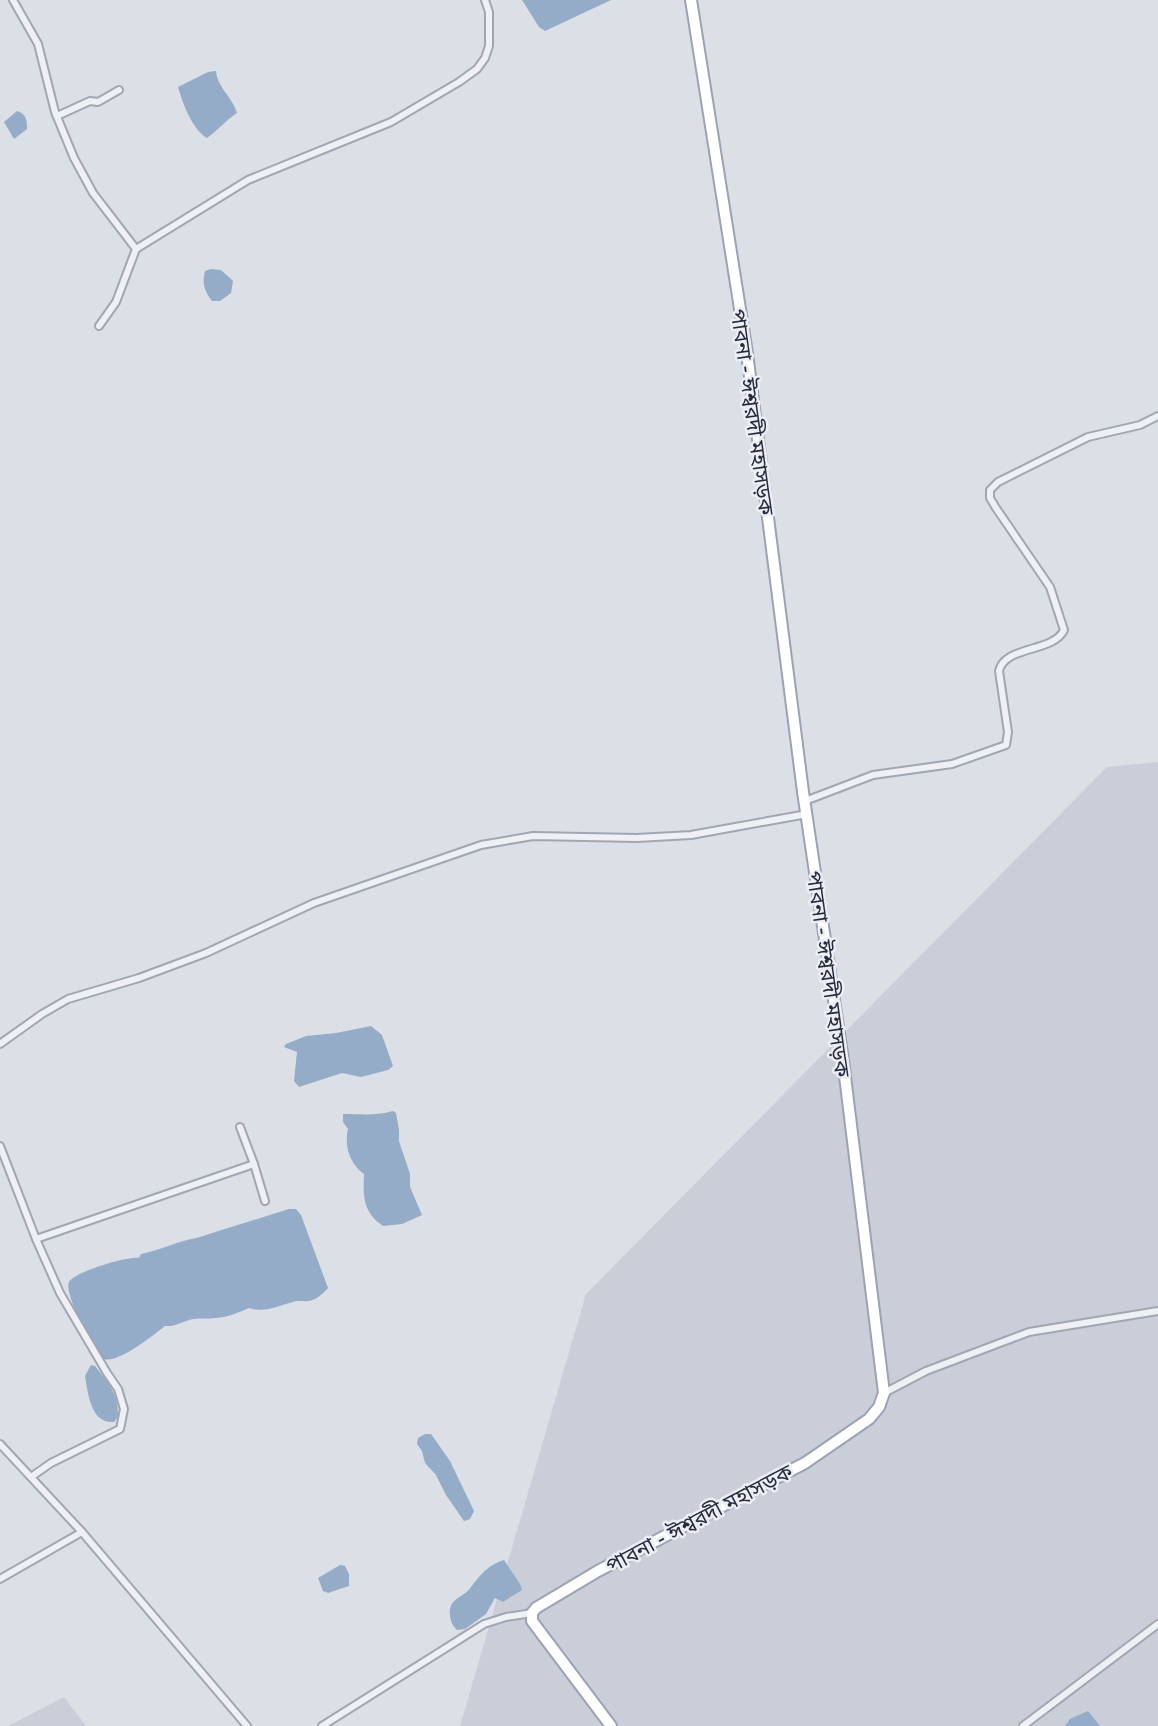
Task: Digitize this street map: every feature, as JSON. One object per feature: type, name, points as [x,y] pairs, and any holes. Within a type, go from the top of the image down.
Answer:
[{"type":"main road","name":"পাবনা - ঈশ্বরদী মহাসড়ক","points":[[531,1614],[536,1608],[598,1571],[805,1462],[869,1419],[879,1407],[884,1393],[843,1060],[807,814],[811,800],[747,353],[691,0]]},
{"type":"main road","points":[[531,1614],[532,1621],[611,1726]]},
{"type":"street","points":[[13,0],[38,44],[57,116],[74,158],[93,193],[136,249]]},
{"type":"street","points":[[99,326],[116,302],[136,249],[248,180],[391,122],[477,69],[489,46],[489,12],[485,0]]},
{"type":"street","points":[[57,116],[90,101],[98,102],[119,90]]},
{"type":"street","points":[[811,800],[852,783],[893,771],[952,764],[1006,745],[1008,732],[999,671],[1002,663],[1009,657],[1056,640],[1062,634],[1064,624],[1050,587],[996,508],[990,498],[990,490],[998,482],[1088,437],[1140,425],[1158,416]]},
{"type":"street","points":[[0,1044],[68,999],[139,978],[206,953],[314,903],[481,845],[533,836],[637,838],[691,835],[807,814]]},
{"type":"street","points":[[240,1127],[265,1201]]},
{"type":"street","points":[[0,1146],[60,1293],[118,1389],[124,1409],[120,1429],[51,1463],[31,1477]]},
{"type":"street","points":[[36,1239],[254,1164]]},
{"type":"street","points":[[884,1393],[926,1371],[1029,1332],[1158,1311]]},
{"type":"street","points":[[0,1444],[82,1532],[247,1726]]},
{"type":"street","points":[[0,1579],[82,1532]]},
{"type":"street","points":[[322,1726],[484,1624],[506,1617],[531,1614]]},
{"type":"street","points":[[1023,1726],[1158,1624]]},
{"type":"shaded area","points":[[1158,762],[1158,1726],[460,1726],[586,1294],[1107,767]]},
{"type":"shaded area","points":[[64,1697],[86,1726],[8,1726]]},
{"type":"water","points":[[522,0],[611,0],[545,31],[539,27]]},
{"type":"water","points":[[216,71],[219,82],[237,113],[207,138],[185,108],[178,87],[208,72]]},
{"type":"water","points":[[17,111],[25,117],[27,129],[14,139],[4,122]]},
{"type":"water","points":[[221,270],[233,281],[231,293],[220,301],[212,301],[204,287],[205,271]]},
{"type":"water","points":[[371,1026],[382,1035],[393,1066],[388,1070],[361,1077],[342,1073],[299,1087],[294,1081],[297,1052],[284,1047],[286,1044],[306,1036]]},
{"type":"water","points":[[396,1113],[399,1141],[410,1174],[410,1187],[422,1215],[402,1224],[383,1226],[368,1209],[364,1174],[349,1154],[348,1129],[343,1122],[343,1114]]},
{"type":"water","points":[[296,1209],[301,1215],[328,1288],[320,1296],[261,1310],[249,1308],[225,1317],[193,1319],[165,1326],[136,1347],[110,1359],[104,1359],[93,1347],[80,1322],[68,1288],[73,1278],[102,1266],[139,1258],[141,1254]]},
{"type":"water","points":[[91,1365],[105,1378],[115,1396],[118,1417],[114,1422],[100,1418],[92,1406],[85,1376]]},
{"type":"water","points":[[431,1434],[450,1461],[474,1511],[470,1519],[464,1521],[436,1475],[425,1463],[417,1444],[418,1438]]},
{"type":"water","points":[[504,1560],[522,1590],[503,1602],[495,1598],[486,1614],[465,1629],[457,1630],[450,1616],[451,1605],[468,1591],[485,1570]]},
{"type":"water","points":[[340,1565],[345,1566],[349,1574],[349,1586],[328,1593],[323,1591],[318,1578]]},
{"type":"water","points":[[1088,1711],[1100,1726],[1065,1726],[1070,1719]]}]
